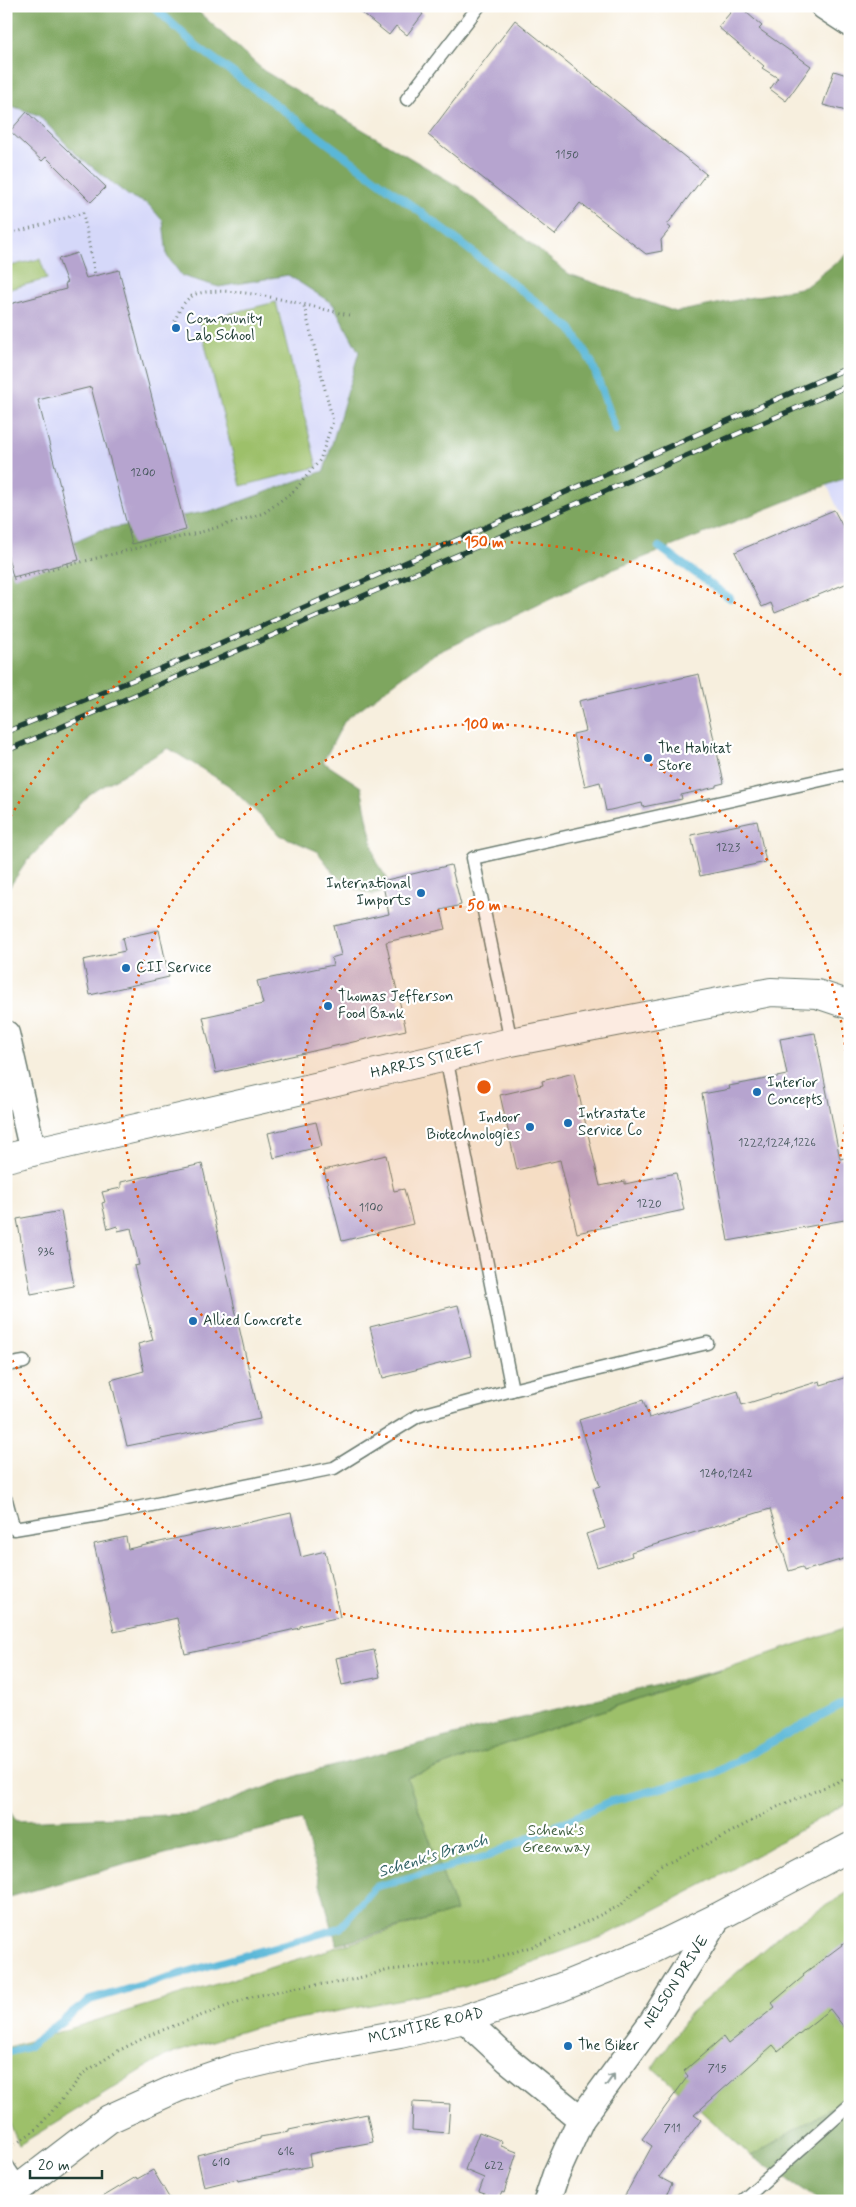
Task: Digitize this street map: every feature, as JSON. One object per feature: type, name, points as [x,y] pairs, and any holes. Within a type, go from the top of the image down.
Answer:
[{"type":"main road","name":"HARRIS STREET","points":[[6,1158],[511,1042],[771,992],[817,994],[850,1005]]},
{"type":"main road","name":"MCINTIRE ROAD","points":[[14,2192],[110,2119],[176,2088],[235,2068],[307,2051],[400,2034],[464,2019],[559,1988],[640,1955],[718,1918],[850,1847]]},
{"type":"street","points":[[824,6],[850,24]]},
{"type":"street","points":[[6,1034],[33,1152]]},
{"type":"street","name":"NELSON DRIVE","points":[[547,2201],[556,2174],[581,2119],[653,2021],[718,1918]]},
{"type":"street","points":[[464,2019],[508,2060],[581,2119]]},
{"type":"lane","points":[[407,100],[479,6]]},
{"type":"lane","points":[[511,1042],[474,858],[843,776],[850,778]]},
{"type":"lane","points":[[446,1057],[512,1390]]},
{"type":"lane","points":[[6,1500],[14,1529],[112,1513],[334,1468],[418,1416],[512,1390],[707,1343]]},
{"type":"lane","points":[[6,1365],[24,1362]]},
{"type":"lane","points":[[742,2201],[850,2105]]},
{"type":"lane","points":[[6,2164],[14,2192]]},
{"type":"path","points":[[6,230],[7,235],[83,213],[95,275]]},
{"type":"path","points":[[175,320],[179,309],[194,295],[236,291],[349,315]]},
{"type":"path","points":[[6,570],[9,580],[205,531],[264,513],[295,490],[320,460],[333,421],[304,306]]},
{"type":"path","points":[[6,2151],[37,2129],[85,2072],[118,2051],[152,2034],[251,1997],[298,1987],[343,1982],[389,1970],[492,1959],[540,1944],[620,1905],[661,1865],[720,1838],[781,1805],[850,1777]]},
{"type":"shaded area","name":"Community Lab School","points":[[6,104],[38,115],[77,155],[129,196],[148,204],[163,221],[167,256],[219,287],[288,275],[333,304],[359,352],[324,471],[217,510],[100,530],[6,572]]},
{"type":"shaded area","points":[[850,462],[850,535],[822,474]]},
{"type":"green space","points":[[6,6],[192,6],[264,71],[459,187],[569,274],[676,312],[805,287],[850,252],[850,476],[612,570],[432,655],[345,720],[323,762],[361,787],[376,862],[387,878],[386,887],[381,893],[373,895],[354,888],[336,876],[317,851],[280,835],[228,785],[168,748],[90,794],[27,861],[6,892],[6,572],[100,530],[217,510],[324,471],[359,352],[333,304],[288,275],[219,287],[182,276],[167,256],[163,221],[148,204],[129,196],[77,155],[38,115],[6,104]]},
{"type":"green space","points":[[40,259],[47,279],[6,290],[6,267]]},
{"type":"green space","points":[[276,302],[317,467],[241,486],[199,321]]},
{"type":"green space","name":"Schenk's Greenway","points":[[850,1626],[850,1801],[729,1871],[602,1937],[464,1987],[256,2027],[165,2056],[19,2145],[6,2114],[6,2048],[456,1911],[407,1778]]},
{"type":"green space","points":[[724,1669],[407,1778],[456,1911],[337,1945],[302,1820],[145,1859],[6,1898],[6,1805],[16,1821],[194,1814],[299,1775],[481,1728]]},
{"type":"green space","points":[[850,1891],[850,2097],[751,2156],[653,2068],[690,2013],[786,1930]]},
{"type":"green space","points":[[850,2097],[850,2200],[820,2201],[751,2156]]},
{"type":"building","points":[[353,6],[413,6],[423,14],[407,35],[396,26],[389,35]]},
{"type":"building","points":[[736,6],[739,6],[762,26],[759,29],[811,66],[786,101],[770,89],[778,78],[762,68],[764,66],[718,27]]},
{"type":"building","points":[[515,20],[706,174],[667,225],[671,228],[661,240],[662,251],[646,254],[580,203],[555,235],[428,135]]},
{"type":"building","points":[[834,71],[850,76],[850,112],[823,105]]},
{"type":"building","points":[[27,112],[106,187],[91,202],[46,157],[42,161],[10,131]]},
{"type":"building","points":[[77,253],[86,278],[119,270],[186,530],[132,544],[91,387],[38,400],[79,560],[13,577],[6,549],[6,305],[66,289],[65,283],[67,283],[58,259]]},
{"type":"building","points":[[834,510],[850,540],[850,582],[775,613],[771,603],[762,607],[735,552]]},
{"type":"building","name":"The Habitat Store","points":[[699,674],[724,783],[716,785],[716,787],[681,795],[682,799],[643,807],[642,803],[606,811],[600,782],[585,786],[573,734],[586,731],[579,701]]},
{"type":"building","points":[[757,821],[766,862],[700,876],[691,835]]},
{"type":"building","name":"Thomas Jefferson Food Bank","points":[[451,865],[461,905],[441,910],[446,929],[386,942],[406,1030],[216,1073],[203,1017],[263,1004],[257,981],[333,965],[331,958],[341,955],[334,926],[389,914],[382,881]]},
{"type":"building","name":"CII Service","points":[[159,930],[169,977],[90,995],[83,960],[125,951],[122,938]]},
{"type":"building","points":[[815,1033],[840,1159],[845,1158],[846,1163],[850,1162],[850,1219],[728,1241],[702,1094],[730,1089],[729,1086],[787,1075],[780,1039]]},
{"type":"building","points":[[574,1073],[600,1186],[625,1181],[625,1184],[676,1173],[684,1210],[577,1233],[560,1160],[517,1170],[500,1095],[543,1085],[542,1081]]},
{"type":"building","points":[[316,1122],[322,1146],[274,1158],[268,1133]]},
{"type":"building","points":[[386,1155],[394,1191],[404,1189],[413,1224],[342,1241],[324,1170]]},
{"type":"building","name":"Allied Concrete","points":[[202,1164],[260,1419],[127,1446],[111,1380],[144,1371],[138,1344],[153,1340],[134,1266],[139,1265],[131,1228],[118,1231],[117,1226],[108,1229],[102,1203],[105,1202],[102,1192],[121,1188],[121,1182]]},
{"type":"building","points":[[61,1211],[74,1286],[31,1294],[17,1219]]},
{"type":"building","points":[[458,1305],[471,1356],[383,1378],[370,1327]]},
{"type":"building","points":[[850,1376],[850,1557],[804,1571],[802,1567],[789,1571],[770,1509],[631,1552],[632,1556],[597,1567],[586,1534],[605,1528],[593,1488],[600,1486],[579,1420],[643,1400],[649,1418],[738,1391],[742,1405],[820,1381],[821,1385]]},
{"type":"building","points":[[291,1513],[301,1557],[325,1551],[340,1617],[185,1654],[177,1618],[114,1632],[94,1544],[126,1537],[128,1549]]},
{"type":"building","points":[[374,1650],[380,1677],[342,1685],[336,1658]]},
{"type":"building","points":[[850,1939],[850,2035],[830,2009],[778,2051],[773,2045],[694,2115],[701,2120],[659,2177],[672,2184],[663,2201],[622,2201],[652,2146],[642,2139],[688,2076],[684,2071],[723,2037],[728,2044],[775,2007],[772,2003],[804,1976],[803,1974]]},
{"type":"building","points":[[413,2102],[450,2104],[448,2133],[412,2130]]},
{"type":"building","points":[[367,2114],[373,2142],[309,2154],[311,2166],[204,2187],[197,2155],[260,2139],[260,2137],[289,2132],[289,2130]]},
{"type":"building","points":[[479,2132],[502,2141],[501,2146],[517,2152],[504,2193],[502,2192],[499,2199],[479,2192],[484,2178],[465,2170]]},
{"type":"building","points":[[153,2170],[171,2201],[96,2201],[136,2177],[137,2179]]},
{"type":"waterway","points":[[153,6],[194,44],[435,223],[571,329],[592,363],[616,430]]},
{"type":"waterway","points":[[659,547],[730,598]]},
{"type":"waterway","name":"Schenk's Branch","points":[[6,2053],[28,2047],[90,2000],[340,1928],[375,1887],[488,1856],[612,1801],[711,1775],[850,1700]]},
{"type":"railway","points":[[6,732],[216,646],[850,367]]},
{"type":"railway","points":[[6,751],[850,385]]},
{"type":"place","name":"Community Lab School","points":[[176,328]]},
{"type":"place","name":"The Habitat Store","points":[[648,758]]},
{"type":"place","name":"International Imports","points":[[421,893]]},
{"type":"place","name":"CII Service","points":[[126,968]]},
{"type":"place","name":"Thomas Jefferson Food Bank","points":[[328,1006]]},
{"type":"place","name":"Interior Concepts","points":[[757,1092]]},
{"type":"place","name":"Intrastate Service Co","points":[[568,1123]]},
{"type":"place","name":"Indoor Biotechnologies","points":[[530,1127]]},
{"type":"place","name":"Allied Concrete","points":[[193,1321]]},
{"type":"place","name":"The Biker","points":[[568,2046]]}]
